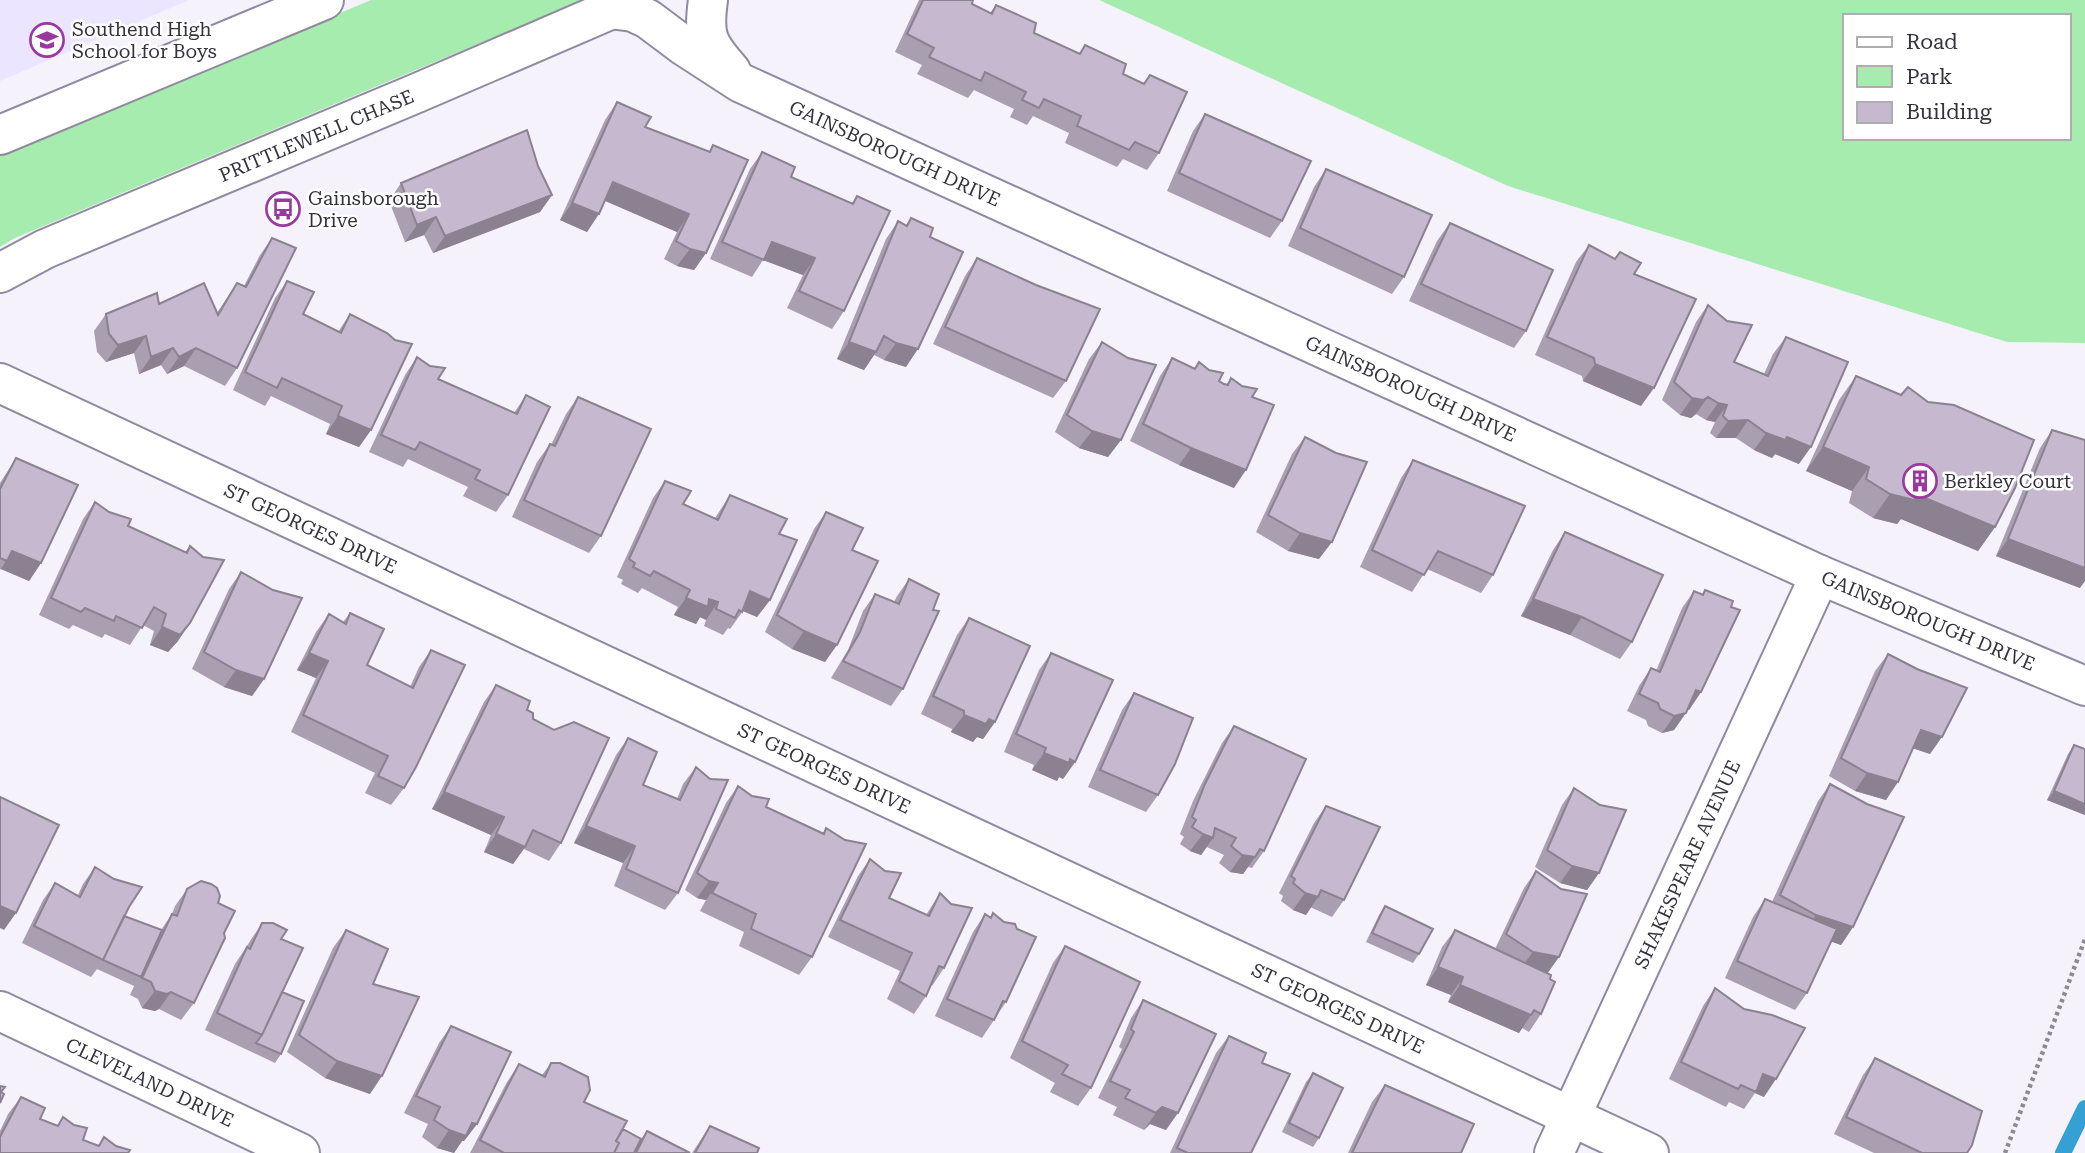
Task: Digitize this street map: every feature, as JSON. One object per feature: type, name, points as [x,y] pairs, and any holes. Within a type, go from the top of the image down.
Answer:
[{"type":"street","points":[[0,135],[324,0]]},
{"type":"street","name":"GAINSBOROUGH DRIVE","points":[[708,0],[704,26],[713,50],[741,83]]},
{"type":"street","name":"GAINSBOROUGH DRIVE","points":[[622,4],[741,83],[1819,575],[2085,686]]},
{"type":"street","name":"PRITTLEWELL CHASE","points":[[0,273],[45,249],[622,4]]},
{"type":"street","name":"ST GEORGES DRIVE","points":[[0,383],[1649,1153]]},
{"type":"street","name":"SHAKESPEARE AVENUE","points":[[1553,1153],[1819,575]]},
{"type":"street","name":"CLEVELAND DRIVE","points":[[0,1011],[300,1153]]},
{"type":"path","points":[[2005,1153],[2085,939]]},
{"type":"shaded area","name":"Southend High School for Boys","points":[[0,0],[189,0],[0,81]]},
{"type":"green space","points":[[371,0],[583,0],[15,238],[0,247],[0,156]]},
{"type":"green space","points":[[1099,0],[2085,0],[2085,343],[2007,342],[1508,186]]},
{"type":"building","points":[[923,0],[973,0],[972,4],[992,14],[996,5],[1036,23],[1034,33],[1080,54],[1085,45],[1126,64],[1123,74],[1144,84],[1150,75],[1187,92],[1159,153],[1135,142],[1129,150],[1077,126],[1081,116],[1044,99],[1039,108],[1022,100],[1026,92],[985,72],[981,81],[929,57],[934,48],[907,34]]},
{"type":"building","points":[[617,102],[651,117],[645,127],[710,152],[713,145],[748,160],[706,253],[690,249],[676,241],[689,214],[613,182],[599,214],[572,203]]},
{"type":"building","points":[[1205,114],[1311,161],[1282,221],[1179,173]]},
{"type":"building","points":[[527,130],[538,166],[552,195],[445,236],[436,217],[417,225],[401,183]]},
{"type":"building","points":[[762,152],[795,167],[791,177],[853,204],[857,196],[890,211],[844,311],[799,291],[815,258],[772,242],[764,260],[722,242]]},
{"type":"building","points":[[1326,169],[1432,215],[1404,277],[1300,228]]},
{"type":"building","points":[[911,218],[933,228],[930,237],[963,252],[918,349],[896,343],[884,336],[876,352],[849,342],[898,221],[907,226]]},
{"type":"building","points":[[1450,223],[1553,270],[1526,331],[1421,284]]},
{"type":"building","points":[[272,238],[296,248],[237,368],[196,348],[179,357],[173,348],[151,357],[146,336],[118,345],[109,334],[106,314],[157,293],[159,304],[204,283],[218,315],[237,283],[246,287]]},
{"type":"building","points":[[1589,245],[1615,259],[1620,252],[1641,263],[1634,274],[1696,299],[1654,388],[1595,364],[1594,358],[1547,337]]},
{"type":"building","points":[[977,258],[1036,285],[1100,309],[1066,381],[945,327]]},
{"type":"building","points":[[287,281],[314,292],[303,314],[341,333],[350,314],[395,340],[412,344],[371,430],[338,416],[342,406],[282,378],[277,388],[245,372]]},
{"type":"building","points":[[1708,305],[1727,321],[1752,325],[1734,362],[1768,376],[1786,337],[1848,362],[1811,447],[1787,437],[1785,440],[1766,433],[1748,420],[1728,421],[1723,416],[1727,405],[1708,397],[1703,400],[1692,398],[1674,382]]},
{"type":"building","points":[[1102,342],[1128,358],[1156,365],[1121,440],[1092,431],[1067,415]]},
{"type":"building","points":[[417,357],[430,366],[445,368],[438,379],[517,414],[526,395],[550,407],[508,495],[475,479],[480,470],[420,442],[415,450],[381,435]]},
{"type":"building","points":[[1172,358],[1195,369],[1199,362],[1209,370],[1223,373],[1219,381],[1228,385],[1231,378],[1242,386],[1257,389],[1252,397],[1274,405],[1246,470],[1191,448],[1143,424]]},
{"type":"building","name":"Berkley Court","points":[[1856,376],[1901,395],[1908,387],[1928,402],[1954,405],[2034,440],[2015,488],[1995,527],[1918,495],[1914,500],[1890,494],[1866,479],[1869,467],[1823,447]]},
{"type":"building","points":[[578,397],[651,429],[601,536],[524,500],[550,444],[555,446]]},
{"type":"building","points":[[2052,430],[2085,440],[2085,568],[2008,539]]},
{"type":"building","points":[[1305,437],[1336,453],[1367,462],[1332,542],[1300,533],[1268,515]]},
{"type":"building","points":[[16,458],[78,485],[41,563],[12,551],[7,561],[0,558],[0,489]]},
{"type":"building","points":[[1413,460],[1525,506],[1493,575],[1438,551],[1424,575],[1372,550]]},
{"type":"building","points":[[665,481],[691,491],[683,504],[718,520],[730,495],[787,519],[779,534],[797,540],[770,600],[750,591],[742,612],[739,610],[735,618],[716,609],[718,602],[709,599],[708,607],[686,598],[690,590],[654,571],[650,576],[633,567],[635,563],[629,559]]},
{"type":"building","points":[[95,502],[109,512],[131,519],[128,526],[187,553],[190,546],[203,557],[224,560],[190,623],[180,635],[162,627],[166,614],[154,607],[142,628],[116,616],[114,621],[85,608],[81,612],[51,598]]},
{"type":"building","points":[[826,512],[863,528],[852,550],[878,561],[837,645],[804,631],[777,615]]},
{"type":"building","points":[[1565,532],[1663,575],[1632,642],[1582,617],[1533,599]]},
{"type":"building","points":[[241,572],[273,590],[302,598],[264,679],[236,670],[204,652]]},
{"type":"building","points":[[909,579],[939,594],[933,610],[939,611],[903,689],[843,661],[860,632],[875,594],[899,604]]},
{"type":"building","points":[[1705,590],[1733,601],[1731,607],[1740,610],[1701,692],[1696,690],[1686,713],[1674,716],[1660,709],[1658,703],[1639,694],[1651,668],[1660,672],[1694,591],[1703,595]]},
{"type":"building","points":[[350,613],[384,629],[367,665],[413,688],[431,650],[465,665],[404,788],[378,776],[388,756],[303,715],[328,661],[309,653],[329,614],[346,624]]},
{"type":"building","points":[[969,618],[1030,646],[995,722],[989,719],[986,724],[964,715],[964,711],[933,696]]},
{"type":"building","points":[[1051,653],[1113,680],[1075,762],[1070,759],[1069,763],[1044,753],[1046,748],[1016,734]]},
{"type":"building","points":[[1888,654],[1917,669],[1967,688],[1942,737],[1921,730],[1898,782],[1867,773],[1841,758]]},
{"type":"building","points":[[496,685],[530,701],[527,710],[533,713],[533,719],[554,730],[574,722],[609,738],[561,843],[533,830],[525,847],[496,834],[504,817],[444,792]]},
{"type":"building","points":[[1134,693],[1193,718],[1175,764],[1158,795],[1100,770]]},
{"type":"building","points":[[1234,726],[1306,759],[1264,851],[1260,849],[1255,857],[1242,855],[1231,846],[1236,838],[1215,828],[1213,838],[1192,827],[1196,820],[1192,817],[1205,784]]},
{"type":"building","points":[[628,738],[657,752],[643,785],[680,800],[696,767],[710,779],[728,780],[678,893],[626,869],[635,846],[586,826]]},
{"type":"building","points":[[2074,745],[2085,749],[2085,804],[2054,791]]},
{"type":"building","points":[[1830,784],[1867,804],[1904,817],[1853,927],[1816,915],[1780,895]]},
{"type":"building","points":[[738,786],[752,796],[769,799],[766,807],[824,834],[826,828],[845,840],[866,844],[812,957],[751,929],[756,914],[712,893],[718,883],[697,873]]},
{"type":"building","points":[[1574,788],[1600,805],[1626,810],[1599,873],[1572,866],[1547,850]]},
{"type":"building","points":[[0,797],[59,825],[16,913],[0,906]]},
{"type":"building","points":[[1326,806],[1380,827],[1344,900],[1321,890],[1318,897],[1305,893],[1293,883],[1295,879],[1291,876]]},
{"type":"building","points":[[870,859],[885,871],[901,873],[889,898],[929,916],[940,893],[951,904],[972,908],[944,968],[939,966],[926,996],[899,981],[912,953],[840,920]]},
{"type":"building","points":[[95,867],[114,879],[142,887],[103,960],[34,926],[55,883],[80,897]]},
{"type":"building","points":[[1536,871],[1561,889],[1587,894],[1559,957],[1533,952],[1506,934]]},
{"type":"building","points":[[201,881],[217,888],[220,896],[218,903],[235,911],[194,1003],[171,992],[167,994],[155,991],[151,982],[142,978],[172,914],[177,916],[187,889]]},
{"type":"building","points":[[1765,899],[1837,929],[1807,993],[1737,961]]},
{"type":"building","points":[[1385,906],[1433,929],[1419,954],[1372,933]]},
{"type":"building","points":[[993,913],[1004,922],[1015,924],[1017,929],[1036,937],[1006,1002],[1003,1001],[994,1020],[947,999],[985,914],[991,918]]},
{"type":"building","points":[[124,916],[162,930],[141,977],[103,960]]},
{"type":"building","points":[[262,923],[273,923],[287,930],[281,939],[303,948],[262,1035],[217,1013],[247,947],[250,949]]},
{"type":"building","points":[[346,930],[388,949],[373,984],[419,997],[382,1076],[337,1061],[299,1035]]},
{"type":"building","points":[[1455,930],[1551,975],[1550,979],[1555,982],[1541,1014],[1534,1010],[1531,1015],[1460,985],[1463,977],[1438,967]]},
{"type":"building","points":[[1065,946],[1140,982],[1091,1088],[1062,1074],[1068,1065],[1022,1041]]},
{"type":"building","points":[[1715,988],[1744,1009],[1772,1015],[1805,1028],[1776,1079],[1763,1074],[1756,1092],[1741,1085],[1738,1089],[1681,1062]]},
{"type":"building","points":[[282,992],[304,1001],[281,1054],[256,1043]]},
{"type":"building","points":[[1143,1000],[1216,1034],[1178,1113],[1162,1107],[1156,1113],[1125,1098],[1130,1090],[1110,1081],[1134,1032],[1131,1029]]},
{"type":"building","points":[[451,1026],[511,1052],[477,1124],[472,1123],[466,1136],[449,1130],[434,1120],[440,1107],[416,1096]]},
{"type":"building","points":[[1229,1036],[1266,1053],[1262,1063],[1290,1074],[1251,1153],[1188,1153],[1177,1148]]},
{"type":"building","points":[[1875,1058],[1982,1111],[1967,1153],[1922,1153],[1846,1117]]},
{"type":"building","points":[[551,1063],[560,1063],[588,1077],[590,1090],[584,1102],[627,1121],[616,1141],[619,1143],[614,1153],[504,1153],[480,1140],[519,1064],[545,1077]]},
{"type":"building","points":[[1313,1073],[1343,1088],[1319,1138],[1289,1123]]},
{"type":"building","points":[[1385,1085],[1474,1124],[1461,1153],[1352,1153]]},
{"type":"building","points":[[0,1086],[5,1087],[1,1092],[4,1094],[0,1103]]},
{"type":"building","points":[[21,1097],[45,1108],[40,1119],[58,1126],[63,1117],[74,1125],[87,1128],[83,1140],[99,1146],[104,1137],[116,1146],[130,1150],[128,1153],[0,1153],[0,1137]]},
{"type":"building","points":[[710,1126],[759,1148],[757,1153],[695,1153]]},
{"type":"building","points":[[623,1129],[641,1139],[634,1153],[614,1153],[619,1143],[616,1141]]},
{"type":"building","points":[[647,1131],[690,1153],[636,1153]]},
{"type":"waterway","points":[[2063,1153],[2085,1108]]},
{"type":"place","name":"Southend High School for Boys","points":[[47,40]]},
{"type":"place","name":"Gainsborough Drive","points":[[283,209]]},
{"type":"place","name":"Berkley Court","points":[[1920,481]]}]
